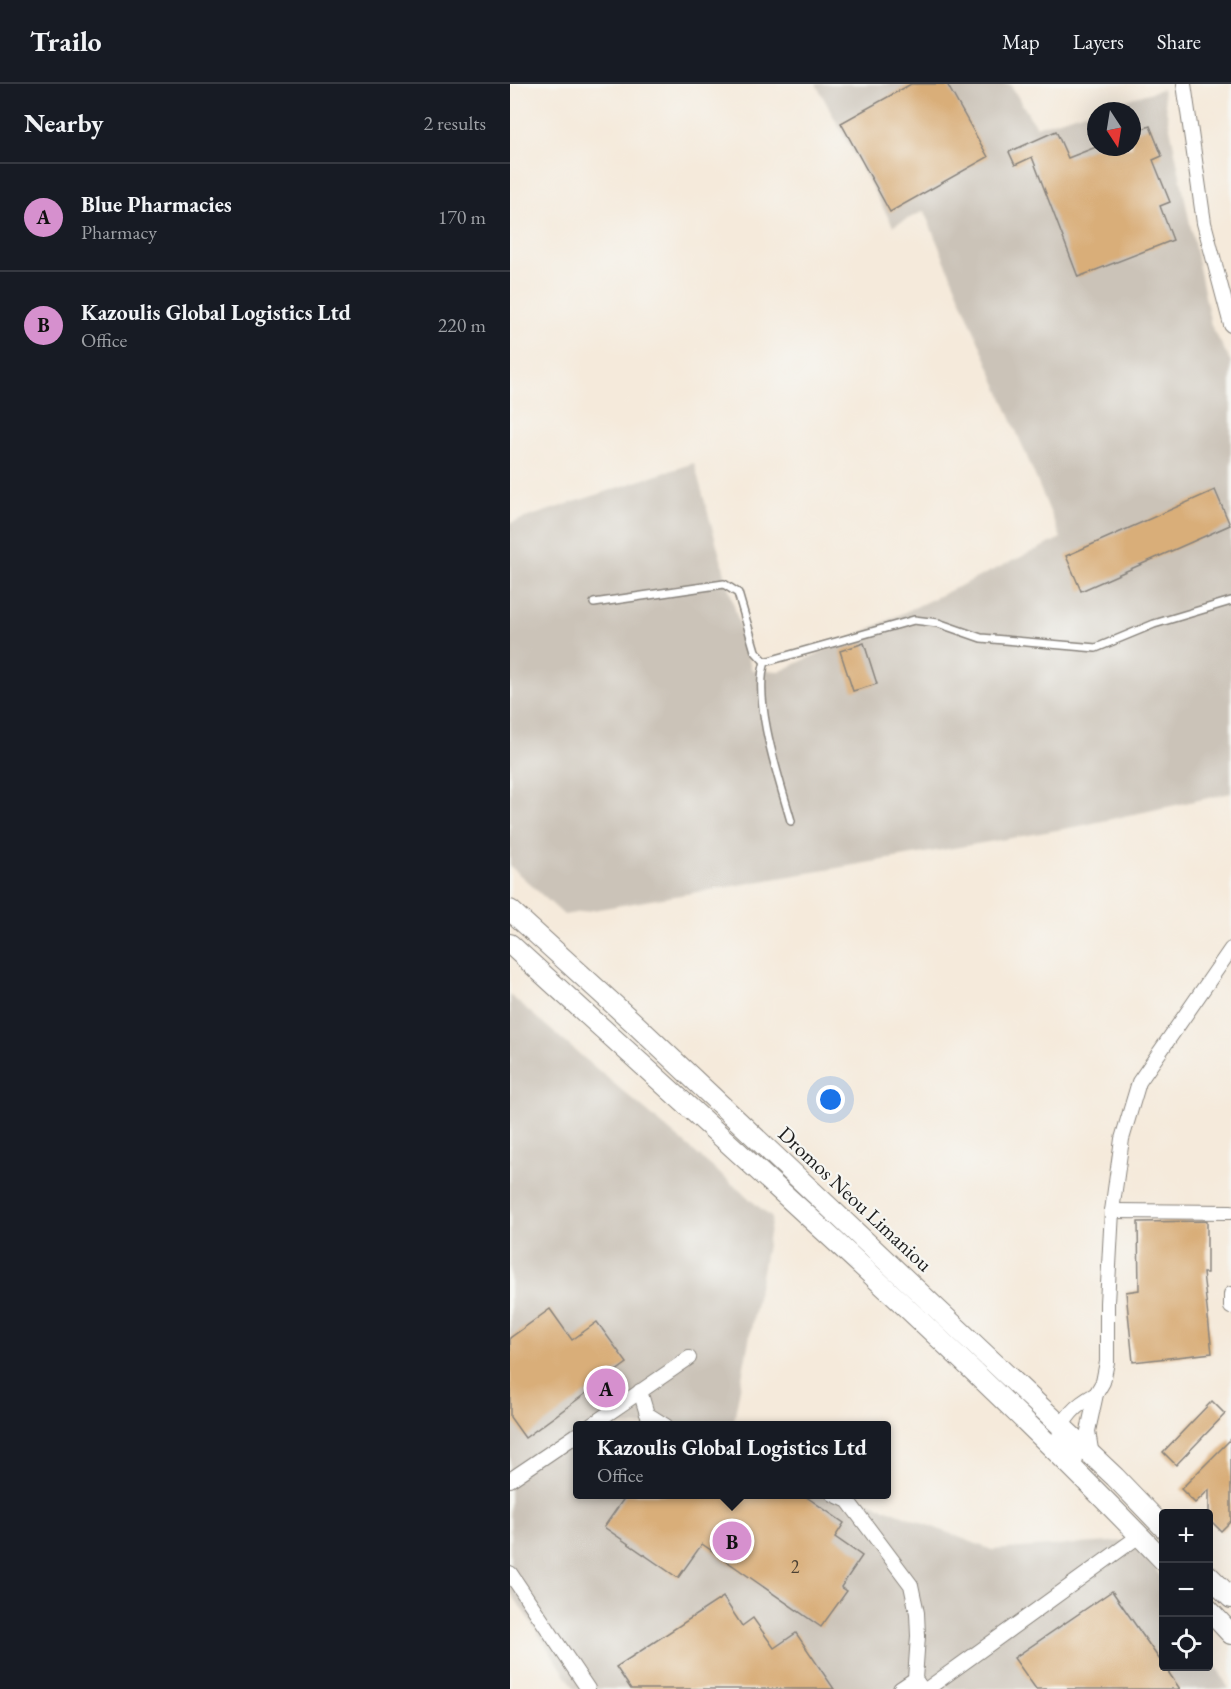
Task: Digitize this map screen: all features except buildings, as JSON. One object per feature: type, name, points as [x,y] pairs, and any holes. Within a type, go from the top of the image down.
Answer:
[{"type":"main road","name":"Dromos Neou Limaniou","points":[[510,910],[632,1021],[1061,1426],[1159,1523]]},
{"type":"main road","points":[[510,944],[957,1354],[1159,1557]]},
{"type":"main road","points":[[1213,1579],[1231,1598]]},
{"type":"main road","points":[[1213,1614],[1231,1634]]},
{"type":"street","points":[[1184,84],[1204,222],[1231,324]]},
{"type":"street","points":[[1092,1456],[1088,1431],[1096,1394],[1103,1382],[1107,1362],[1107,1303],[1112,1211],[1122,1139],[1139,1082],[1231,949]]},
{"type":"street","points":[[1112,1211],[1231,1212]]},
{"type":"street","points":[[1231,1294],[1231,1307]]},
{"type":"street","points":[[596,1421],[689,1358]]},
{"type":"street","points":[[640,1391],[647,1414],[656,1421]]},
{"type":"street","points":[[1083,1478],[1077,1461],[1059,1436],[1061,1426],[1082,1402],[1096,1394]]},
{"type":"street","points":[[510,1480],[573,1437]]},
{"type":"street","points":[[844,1499],[848,1501],[911,1585],[917,1613],[918,1636],[915,1679],[922,1689],[927,1689],[1139,1536]]},
{"type":"street","points":[[510,1573],[588,1689]]},
{"type":"street","points":[[900,1689],[915,1679]]},
{"type":"lane","points":[[594,603],[724,584],[738,593],[756,651],[765,662]]},
{"type":"lane","points":[[765,662],[914,620],[938,623],[981,638],[1096,648],[1154,624],[1231,601]]},
{"type":"lane","points":[[765,662],[760,688],[779,780],[791,821]]},
{"type":"shaded area","points":[[816,84],[1010,84],[1036,127],[1087,112],[1087,156],[1141,156],[1141,102],[1119,102],[1162,89],[1211,325],[1231,362],[1231,793],[1075,827],[564,915],[510,866],[510,523],[694,463],[752,670],[781,671],[1061,538],[924,211],[893,226]]},
{"type":"shaded area","points":[[510,995],[772,1218],[734,1421],[573,1421],[573,1499],[861,1499],[992,1550],[1138,1540],[1159,1574],[1159,1671],[1213,1671],[1213,1660],[1229,1689],[575,1689],[510,1591]]},
{"type":"place","name":"Blue Pharmacies","points":[[606,1388]]},
{"type":"place","name":"Kazoulis Global Logistics Ltd","points":[[732,1541]]}]
